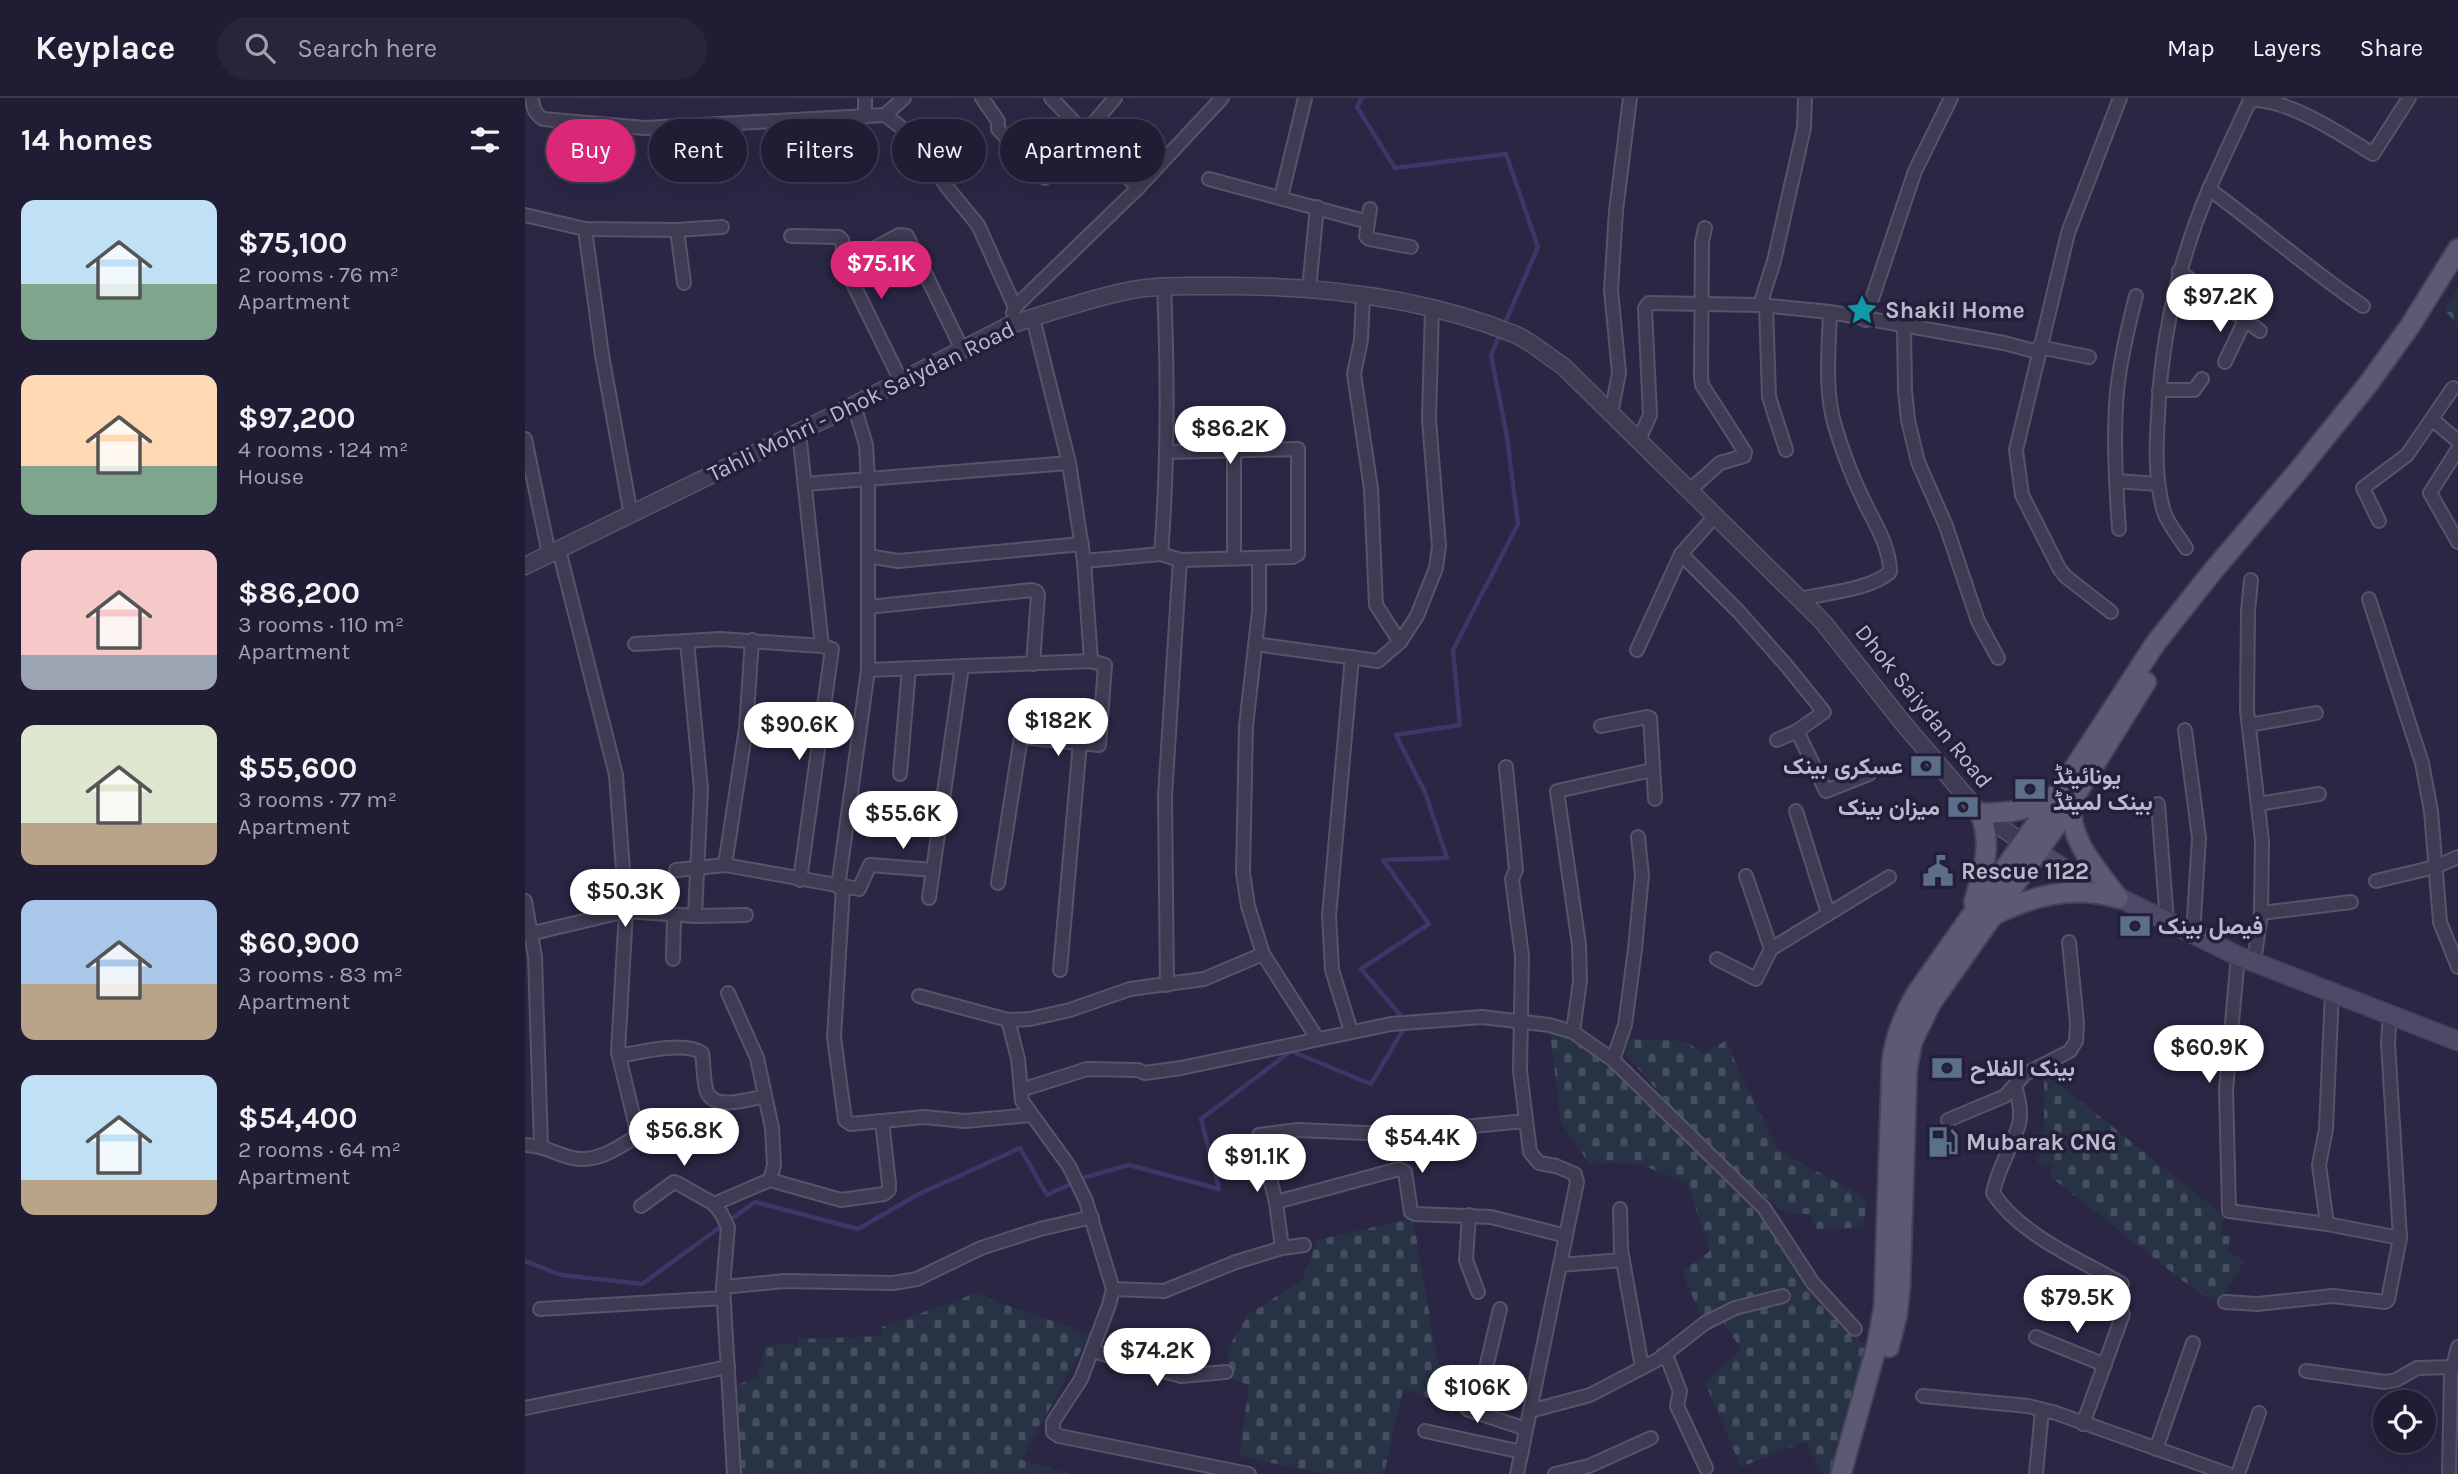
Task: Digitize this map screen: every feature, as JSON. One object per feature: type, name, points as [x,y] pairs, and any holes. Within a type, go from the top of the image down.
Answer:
[{"type":"main road","points":[[1970,917],[1987,852],[1986,833],[1980,813],[2007,813],[2064,799],[2155,645],[2369,383],[2410,326],[2458,249]]},
{"type":"main road","points":[[1854,1474],[1898,1315],[1897,1140],[1892,1061],[1897,1033],[1916,994],[1970,917],[2030,847],[2186,624],[2404,352],[2458,272]]},
{"type":"main road","points":[[2064,799],[2079,844],[2117,898]]},
{"type":"main road","points":[[1841,1474],[1877,1345],[1884,1306],[1897,1140],[1907,1070],[1916,1034],[1931,1003],[1993,915],[2030,847]]},
{"type":"main road","name":"Dhok Saiydan Road","points":[[2030,847],[2117,898],[2246,959],[2458,1041]]},
{"type":"main road","points":[[1993,915],[2035,897],[2052,894],[2082,892],[2117,898]]},
{"type":"street","points":[[532,98],[533,107],[543,119],[645,128],[884,115],[915,138],[946,186],[978,226],[1015,307]]},
{"type":"street","points":[[865,98],[865,115]]},
{"type":"street","points":[[884,115],[904,98]]},
{"type":"street","points":[[982,98],[998,121],[1000,131]]},
{"type":"street","points":[[1051,98],[1071,119]]},
{"type":"street","points":[[1099,119],[1115,98]]},
{"type":"street","points":[[1010,325],[1015,307],[1139,188],[1221,98]]},
{"type":"street","points":[[1281,197],[1305,98]]},
{"type":"street","points":[[1611,414],[1619,373],[1611,290],[1616,211],[1630,98]]},
{"type":"street","points":[[1786,450],[1769,397],[1763,305],[1804,128],[1805,98]]},
{"type":"street","points":[[1865,320],[1915,171],[1951,98]]},
{"type":"street","points":[[2111,612],[2065,576],[2059,568],[2022,495],[2016,450],[2069,233],[2120,98]]},
{"type":"street","points":[[2186,548],[2165,515],[2158,484],[2159,390],[2168,318],[2187,243],[2250,100],[2258,98],[2302,103],[2374,154],[2409,98]]},
{"type":"street","points":[[1209,179],[1317,207],[1369,215],[1366,236],[1369,239],[1411,247]]},
{"type":"street","points":[[1133,182],[1139,188]]},
{"type":"street","points":[[2209,189],[2363,306]]},
{"type":"street","points":[[1309,289],[1317,207]]},
{"type":"street","points":[[525,215],[585,229],[677,230],[722,227]]},
{"type":"street","points":[[1690,490],[1720,463],[1744,456],[1745,452],[1702,385],[1702,242],[1705,228]]},
{"type":"street","points":[[585,229],[602,355],[631,514]]},
{"type":"street","points":[[677,230],[684,283]]},
{"type":"street","points":[[844,265],[899,234],[907,236],[962,349]]},
{"type":"street","points":[[791,236],[839,237],[844,265],[901,381]]},
{"type":"street","points":[[2179,271],[2260,331]]},
{"type":"street","name":"Tahli Mohri - Dhok Saiydan Road","points":[[525,566],[854,405],[1010,325],[1128,290],[1164,286],[1278,285],[1363,296],[1461,315]]},
{"type":"street","points":[[1161,554],[1168,384],[1164,286]]},
{"type":"street","points":[[1363,296],[1361,340],[1354,374],[1371,489],[1376,605],[1400,642]]},
{"type":"street","points":[[2119,529],[2116,481],[2117,393],[2136,296]]},
{"type":"street","points":[[1639,440],[1650,415],[1646,305],[1763,305],[1830,312],[1904,327],[2089,357]]},
{"type":"street","points":[[1255,644],[1378,661],[1400,642],[1417,616],[1436,568],[1439,546],[1429,419],[1431,308]]},
{"type":"street","points":[[1800,599],[1868,584],[1882,579],[1889,572],[1890,560],[1884,543],[1860,494],[1834,422],[1830,388],[1830,312]]},
{"type":"street","name":"Dhok Saiydan Road","points":[[1461,315],[1517,335],[1563,366],[1823,622],[1903,723],[1980,813],[2030,847]]},
{"type":"street","points":[[1033,318],[1069,463],[1084,561],[1091,661]]},
{"type":"street","points":[[2225,362],[2245,320]]},
{"type":"street","points":[[1904,327],[1907,410],[1918,462],[1946,526],[1978,621],[1998,658]]},
{"type":"street","points":[[2159,390],[2194,390],[2202,379]]},
{"type":"street","points":[[2379,521],[2363,488],[2407,455],[2453,388]]},
{"type":"street","points":[[854,405],[866,446],[869,480],[868,670],[840,888],[834,1037],[843,1112],[845,1120],[852,1124],[924,1117],[965,1121],[1031,1115]]},
{"type":"street","points":[[2433,420],[2458,440]]},
{"type":"street","points":[[799,432],[822,646]]},
{"type":"street","points":[[525,439],[527,460],[616,775],[627,911],[619,1056],[636,1127],[635,1137],[594,1158],[574,1159],[541,1146],[525,1146]]},
{"type":"street","points":[[1084,561],[1161,554],[1180,560],[1293,557],[1298,554],[1299,452],[1296,448],[1167,452]]},
{"type":"street","points":[[1234,449],[1234,558]]},
{"type":"street","points":[[2458,449],[2430,493],[2458,542]]},
{"type":"street","points":[[805,484],[1069,463]]},
{"type":"street","points":[[2116,481],[2158,484]]},
{"type":"street","points":[[1637,650],[1681,554],[1716,515]]},
{"type":"street","points":[[868,556],[898,561],[1081,544]]},
{"type":"street","points":[[1681,554],[1739,612],[1824,712],[1797,731],[1777,740]]},
{"type":"street","points":[[1259,558],[1259,611],[1247,726],[1243,873],[1248,906],[1263,954],[1317,1038]]},
{"type":"street","points":[[1167,985],[1165,796],[1180,560]]},
{"type":"street","points":[[2251,580],[2248,611],[2249,725],[2262,841],[2261,913],[2246,959],[2226,1090],[2229,1211],[2327,1224],[2400,1238]]},
{"type":"street","points":[[868,607],[1032,590],[1038,595],[1033,664]]},
{"type":"street","points":[[2369,599],[2422,763],[2431,811],[2440,922],[2458,967]]},
{"type":"street","points":[[635,644],[720,639],[832,649],[800,880]]},
{"type":"street","points":[[725,865],[746,728],[753,640]]},
{"type":"street","points":[[687,641],[701,789],[695,916]]},
{"type":"street","points":[[1351,1031],[1332,970],[1329,916],[1352,657]]},
{"type":"street","points":[[868,670],[1091,661],[1105,665],[1099,745],[1021,737],[998,883]]},
{"type":"street","points":[[929,898],[962,666]]},
{"type":"street","points":[[900,774],[909,669]]},
{"type":"street","points":[[2249,725],[2316,713]]},
{"type":"street","points":[[1601,726],[1650,718],[1655,799]]},
{"type":"street","points":[[2185,730],[2199,838],[2193,934]]},
{"type":"street","points":[[1797,731],[1826,791],[1869,774]]},
{"type":"street","points":[[1060,970],[1080,743]]},
{"type":"street","points":[[1506,767],[1516,870],[1512,879],[1522,956],[1523,1022],[1519,1045],[1530,1152],[1539,1163],[1575,1174],[1577,1182],[1517,1474]]},
{"type":"street","points":[[1573,1032],[1580,981],[1579,945],[1557,791],[1652,770]]},
{"type":"street","points":[[2258,804],[2319,794]]},
{"type":"street","points":[[2158,804],[2167,921]]},
{"type":"street","points":[[1795,811],[1828,914]]},
{"type":"street","points":[[1613,1060],[1625,1025],[1636,949],[1642,875],[1638,837]]},
{"type":"street","points":[[2376,881],[2435,867],[2458,857]]},
{"type":"street","points":[[676,870],[725,865],[859,890],[870,865],[933,870]]},
{"type":"street","points":[[1746,876],[1771,949]]},
{"type":"street","points":[[1717,959],[1756,979],[1771,949],[1889,877]]},
{"type":"street","points":[[525,901],[528,935],[535,957],[541,1146]]},
{"type":"street","points":[[2261,913],[2351,902]]},
{"type":"street","points":[[528,935],[627,911],[695,916],[746,915]]},
{"type":"street","points":[[673,959],[674,915]]},
{"type":"street","points":[[1948,1120],[2005,1096],[2025,1074],[2070,1051],[2076,1041],[2077,1023],[2069,942]]},
{"type":"street","points":[[919,996],[1008,1020],[1030,1018],[1056,1013],[1130,989],[1204,979],[1263,954]]},
{"type":"street","points":[[2327,1224],[2319,1165],[2326,1129],[2332,992]]},
{"type":"street","points":[[728,993],[757,1058],[772,1128],[774,1165],[770,1180]]},
{"type":"street","points":[[2225,1302],[2257,1304],[2333,1296],[2385,1302],[2388,1300],[2400,1238],[2388,1043],[2390,1014]]},
{"type":"street","points":[[1021,1090],[1087,1069],[1138,1070],[1145,1073],[1181,1068],[1391,1024],[1482,1017],[1549,1025],[1573,1032],[1613,1060],[1764,1208],[1813,1283],[1855,1329]]},
{"type":"street","points":[[1008,1020],[1018,1059],[1022,1101],[1069,1166],[1086,1201],[1113,1289],[1093,1351],[1081,1379],[1053,1422],[1053,1432],[1059,1436],[1193,1468],[1249,1474]]},
{"type":"street","points":[[619,1056],[651,1050],[695,1048],[702,1053],[708,1092],[712,1099],[722,1103],[765,1096]]},
{"type":"street","points":[[2015,1085],[2020,1103],[2019,1122],[1997,1175],[1993,1192],[2003,1208],[2031,1232],[2122,1283]]},
{"type":"street","points":[[718,1208],[770,1180],[841,1200],[884,1194],[889,1190],[889,1184],[882,1121]]},
{"type":"street","points":[[1282,1248],[1276,1202],[1259,1135],[1298,1130],[1389,1133],[1526,1121]]},
{"type":"street","points":[[1276,1202],[1399,1168],[1405,1172],[1411,1212],[1491,1217],[1566,1236]]},
{"type":"street","points":[[641,1206],[674,1182],[718,1208],[728,1227],[723,1293],[734,1474]]},
{"type":"street","points":[[1620,1209],[1623,1259],[1643,1367]]},
{"type":"street","points":[[1469,1215],[1466,1260],[1479,1292]]},
{"type":"street","points":[[540,1309],[723,1293],[783,1281],[893,1283],[917,1279],[981,1248],[1040,1228],[1092,1217]]},
{"type":"street","points":[[1113,1289],[1164,1291],[1236,1262],[1282,1248],[1304,1245]]},
{"type":"street","points":[[1560,1265],[1623,1259]]},
{"type":"street","points":[[1530,1411],[1590,1395],[1663,1355],[1705,1323],[1735,1308],[1783,1296]]},
{"type":"street","points":[[1500,1309],[1486,1368],[1465,1398],[1464,1405],[1469,1410],[1526,1429]]},
{"type":"street","points":[[2083,1424],[2123,1314]]},
{"type":"street","points":[[2036,1337],[2105,1365]]},
{"type":"street","points":[[2156,1449],[2193,1343]]},
{"type":"street","points":[[2452,1465],[2453,1367],[2458,1347]]},
{"type":"street","points":[[1093,1351],[1181,1376],[1226,1371]]},
{"type":"street","points":[[1663,1355],[1668,1360],[1680,1391],[1677,1406],[1706,1468]]},
{"type":"street","points":[[525,1408],[728,1367]]},
{"type":"street","points":[[2306,1371],[2385,1382],[2396,1380],[2417,1368],[2453,1367]]},
{"type":"street","points":[[1923,1396],[2028,1406],[2228,1474]]},
{"type":"street","points":[[2036,1474],[2042,1410]]},
{"type":"street","points":[[2238,1474],[2259,1413]]},
{"type":"street","points":[[1425,1430],[1522,1452]]},
{"type":"street","points":[[1555,1474],[1588,1466],[1651,1437]]},
{"type":"green space","points":[[2458,288],[2458,325],[2444,310]]},
{"type":"green space","points":[[1549,1025],[1602,1055],[1755,1206],[1824,1300],[1866,1347],[1832,1474],[1822,1474],[1806,1441],[1741,1467],[1705,1383],[1741,1349],[1721,1319],[1701,1317],[1682,1272],[1710,1251],[1687,1183],[1639,1164],[1589,1163],[1561,1123]]},
{"type":"green space","points":[[1628,1039],[1686,1041],[1703,1054],[1727,1040],[1738,1070],[1778,1150],[1867,1199],[1863,1228],[1816,1229],[1809,1214],[1786,1213],[1771,1202],[1696,1136],[1625,1053]]},
{"type":"green space","points":[[2044,1072],[2224,1216],[2220,1235],[2231,1236],[2227,1252],[2245,1261],[2221,1297],[2212,1301],[2183,1281],[2051,1177],[2051,1166],[2037,1163],[2044,1134]]},
{"type":"green space","points":[[1413,1218],[1438,1364],[1475,1375],[1452,1405],[1403,1390],[1384,1474],[1325,1474],[1239,1456],[1249,1385],[1231,1379],[1227,1350],[1248,1315],[1302,1280],[1317,1240]]},
{"type":"green space","points":[[982,1291],[987,1298],[1090,1334],[1022,1460],[1070,1474],[739,1474],[737,1385],[758,1376],[765,1346],[792,1343],[796,1347],[799,1339],[881,1336],[882,1327]]},
{"type":"waterway","points":[[525,1261],[561,1275],[642,1284],[755,1202],[858,1229],[917,1195],[1020,1148],[1047,1195],[1086,1177],[1129,1165],[1219,1189],[1201,1119],[1291,1051],[1371,1084],[1407,1023],[1361,969],[1429,924],[1383,860],[1447,858],[1425,792],[1396,735],[1460,725],[1453,650],[1518,524],[1507,437],[1491,355],[1538,247],[1506,154],[1395,168],[1357,107],[1362,98]]},
{"type":"place","name":"Shakil Home","points":[[1862,310]]},
{"type":"place","name":"عسکری بینک","points":[[1926,766]]},
{"type":"place","name":"یونائیٹڈ بینک لمیٹڈ","points":[[2030,789]]},
{"type":"place","name":"میزان بینک","points":[[1963,807]]},
{"type":"place","name":"Rescue 1122","points":[[1938,871]]},
{"type":"place","name":"فیصل بینک","points":[[2135,926]]},
{"type":"place","name":"بینک الفلاح","points":[[1947,1068]]},
{"type":"place","name":"Mubarak CNG","points":[[1943,1142]]}]
